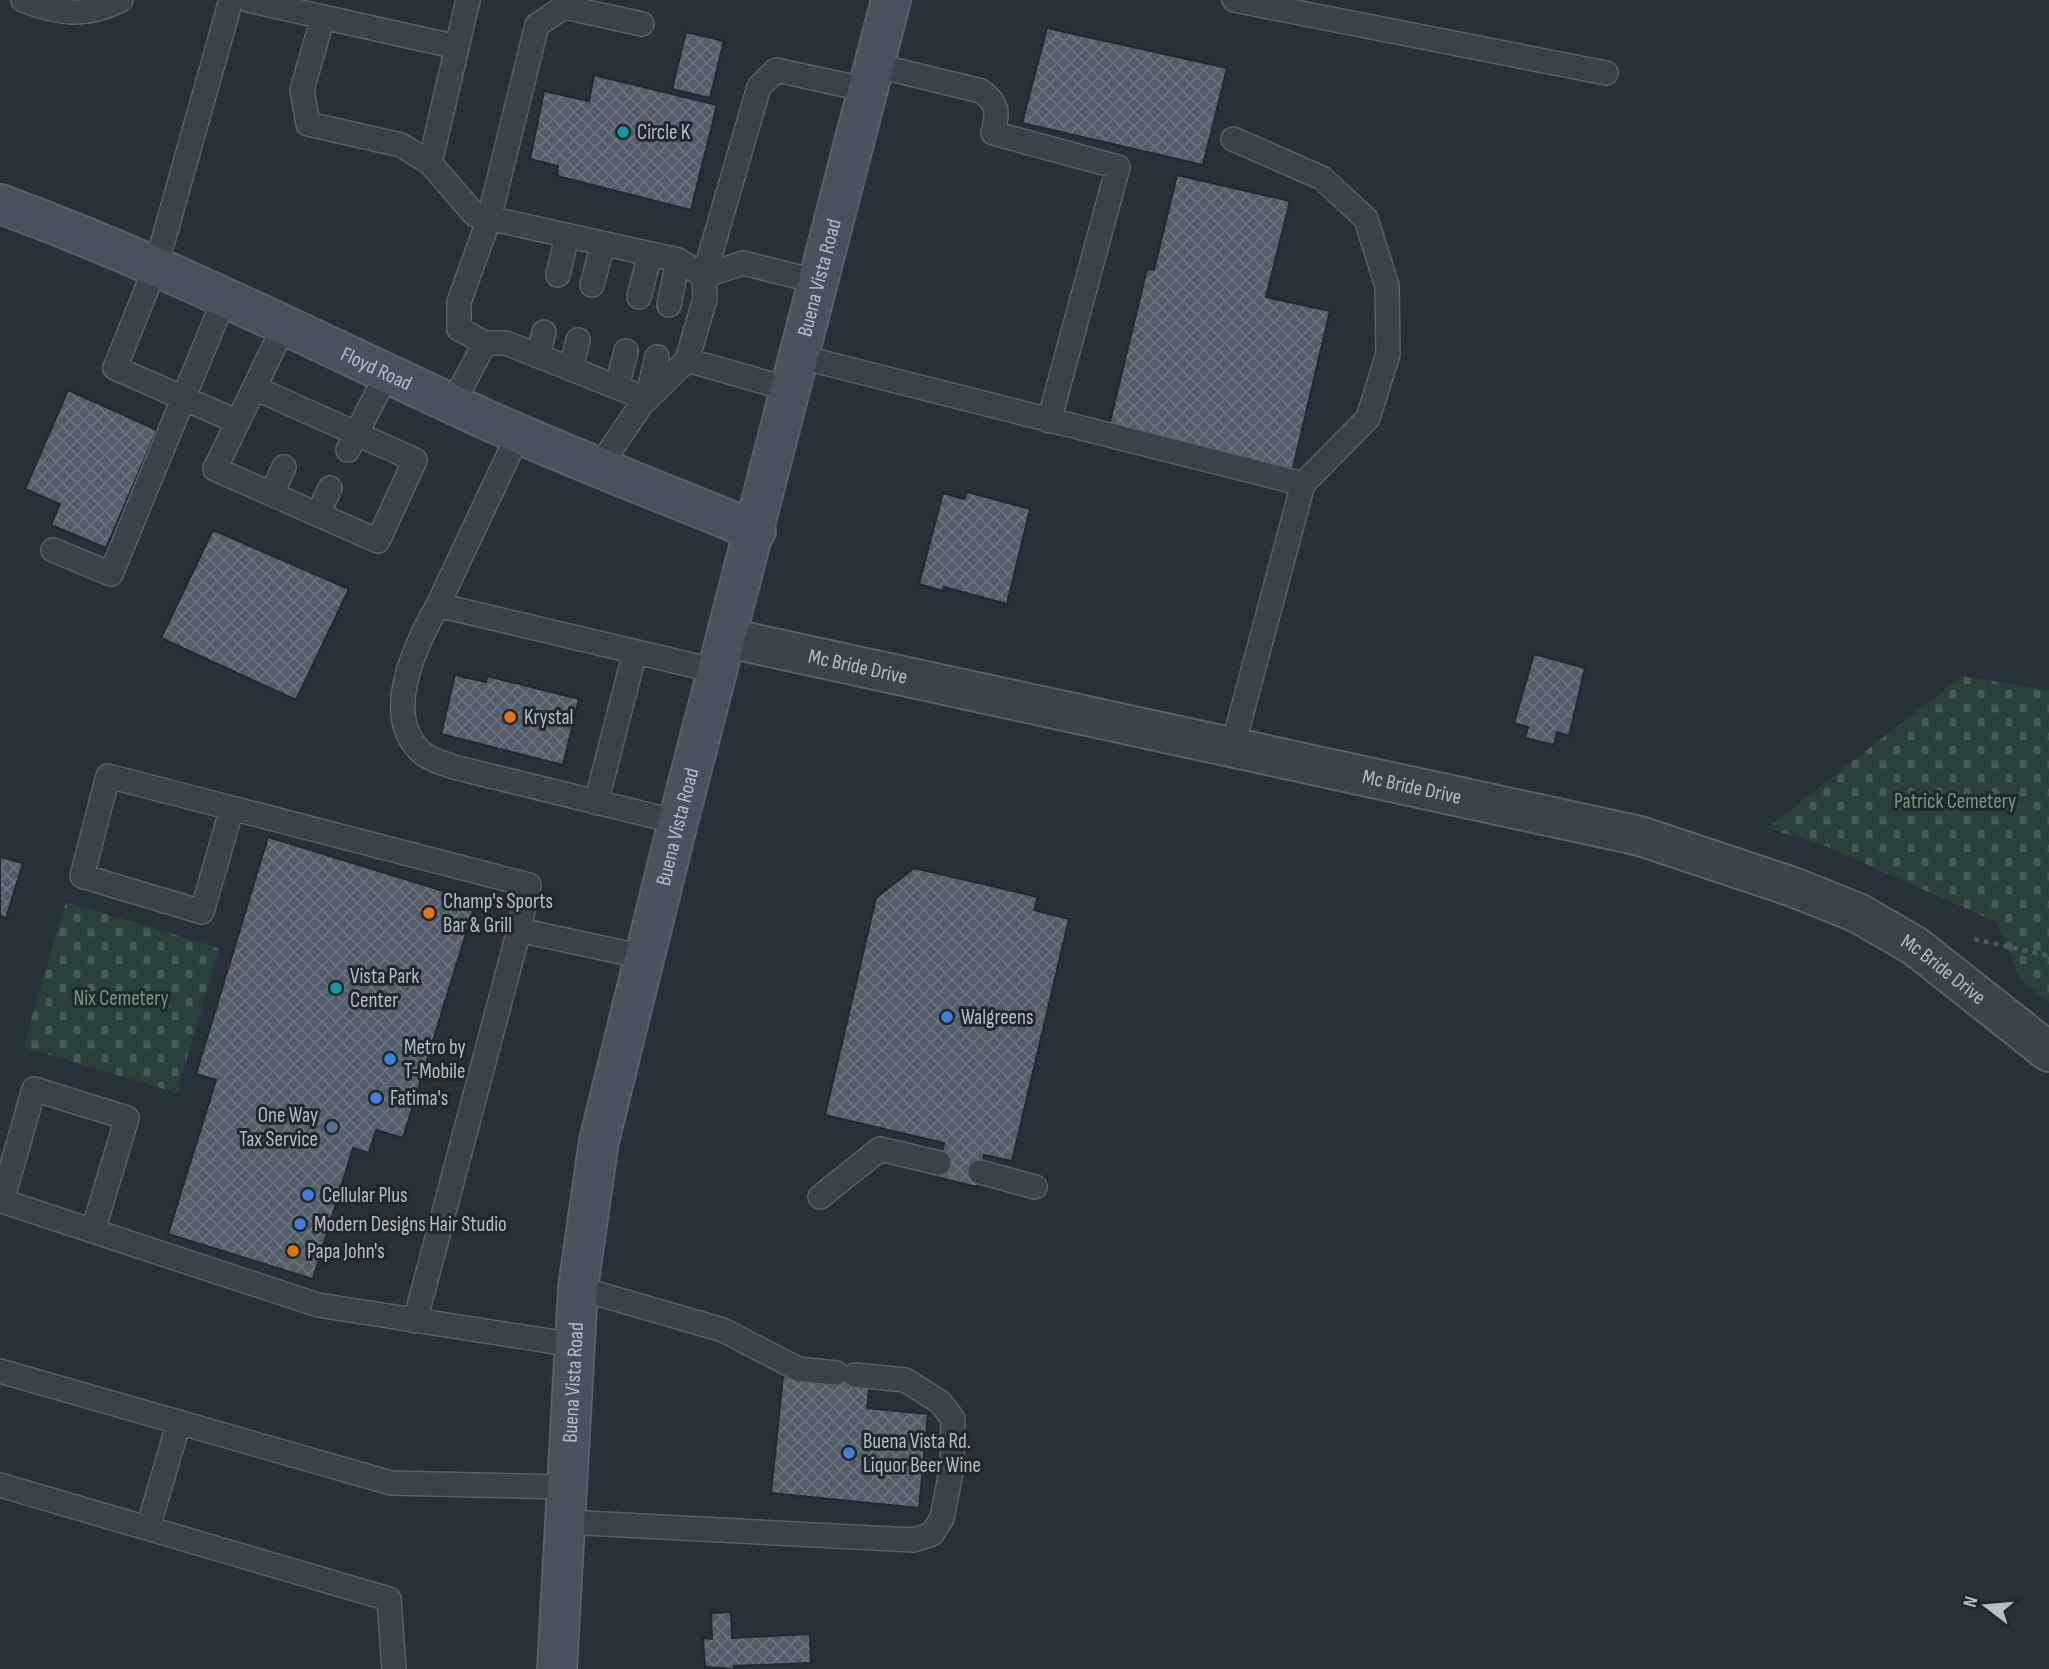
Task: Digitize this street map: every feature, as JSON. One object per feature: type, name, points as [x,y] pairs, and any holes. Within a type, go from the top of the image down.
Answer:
[{"type":"main road","name":"Buena Vista Road","points":[[557,1669],[578,1288],[599,1141],[678,822],[756,531],[891,0]]},
{"type":"main road","name":"Floyd Road","points":[[0,204],[156,266],[519,433],[756,531]]},
{"type":"street","name":"Mc Bride Drive","points":[[723,654],[1233,749],[1640,836],[1793,887],[1858,913],[1915,946],[2049,1052]]},
{"type":"lane","points":[[23,0],[57,13],[105,8],[121,0]]},
{"type":"lane","points":[[231,0],[156,266],[115,368],[238,422]]},
{"type":"lane","points":[[248,0],[457,47]]},
{"type":"lane","points":[[430,163],[468,0]]},
{"type":"lane","points":[[1234,0],[1606,73]]},
{"type":"lane","points":[[642,24],[564,7],[537,25],[489,219],[459,302],[459,329],[485,343],[506,343],[647,399]]},
{"type":"lane","points":[[323,17],[302,90],[308,124],[401,145],[430,163],[475,215],[678,260],[704,276]]},
{"type":"lane","points":[[599,467],[647,399],[687,360],[705,299],[704,276],[759,88],[776,70],[871,77],[981,91],[994,100],[998,114],[993,133],[1118,167],[1049,421]]},
{"type":"lane","points":[[1233,139],[1322,178],[1366,219],[1387,286],[1388,354],[1368,418],[1303,484],[1233,749]]},
{"type":"lane","points":[[558,275],[568,236]]},
{"type":"lane","points":[[592,285],[603,244]]},
{"type":"lane","points":[[639,297],[650,254]]},
{"type":"lane","points":[[669,305],[678,260]]},
{"type":"lane","points":[[704,276],[743,263],[819,282]]},
{"type":"lane","points":[[53,550],[111,574],[225,297]]},
{"type":"lane","points":[[255,388],[305,420],[352,442],[415,460],[378,541],[215,469],[285,324]]},
{"type":"lane","points":[[538,356],[544,332]]},
{"type":"lane","points":[[570,369],[578,340]]},
{"type":"lane","points":[[453,403],[485,343]]},
{"type":"lane","points":[[617,387],[626,351]]},
{"type":"lane","points":[[647,399],[657,357]]},
{"type":"lane","points":[[687,360],[796,373],[1049,421],[1303,484]]},
{"type":"lane","points":[[352,442],[388,372]]},
{"type":"lane","points":[[519,433],[414,656],[403,706],[408,730],[418,749],[430,758],[454,767],[678,822]]},
{"type":"lane","points":[[272,493],[284,467]]},
{"type":"lane","points":[[318,514],[330,488]]},
{"type":"lane","points":[[438,605],[635,652],[723,654]]},
{"type":"lane","points":[[596,803],[635,652]]},
{"type":"lane","points":[[232,808],[202,912],[82,876],[108,776],[232,808],[529,885],[415,1321]]},
{"type":"lane","points":[[519,930],[644,957]]},
{"type":"lane","points":[[93,1231],[127,1118],[34,1089],[2,1201],[318,1306],[575,1345]]},
{"type":"lane","points":[[820,1197],[880,1149],[939,1163]]},
{"type":"lane","points":[[980,1172],[1035,1188]]},
{"type":"lane","points":[[0,1371],[391,1483],[566,1505],[913,1540],[932,1534],[942,1518],[952,1467],[953,1419],[940,1402],[905,1380],[798,1369],[723,1330],[578,1288]]},
{"type":"lane","points":[[148,1528],[179,1422]]},
{"type":"lane","points":[[0,1485],[389,1599],[394,1669]]},
{"type":"green space","name":"Patrick Cemetery","points":[[1962,676],[2049,690],[2049,1003],[2021,980],[1996,922],[1823,845],[1767,828]]},
{"type":"green space","name":"Nix Cemetery","points":[[66,902],[219,948],[177,1093],[23,1047]]},
{"type":"building","points":[[1047,28],[1227,68],[1203,165],[1022,123]]},
{"type":"building","points":[[686,32],[724,41],[710,98],[672,89]]},
{"type":"building","name":"Circle K","points":[[594,75],[717,105],[691,210],[557,176],[558,166],[530,159],[544,91],[589,101]]},
{"type":"building","points":[[1177,175],[1290,201],[1266,297],[1330,311],[1292,472],[1108,430],[1147,269],[1154,270]]},
{"type":"building","points":[[68,390],[157,430],[106,548],[51,525],[60,504],[25,489]]},
{"type":"building","points":[[967,492],[1030,509],[1007,604],[944,587],[943,591],[919,584],[943,493],[964,499]]},
{"type":"building","points":[[213,530],[349,589],[296,700],[161,638]]},
{"type":"building","points":[[1534,654],[1585,668],[1569,736],[1557,732],[1554,745],[1525,738],[1528,727],[1514,723]]},
{"type":"building","name":"Krystal","points":[[455,675],[486,682],[487,676],[579,699],[563,765],[441,734]]},
{"type":"building","name":"Vista Park Center","points":[[268,837],[476,901],[403,1138],[376,1130],[369,1153],[353,1148],[313,1279],[168,1234],[216,1080],[196,1074]]},
{"type":"building","points":[[0,857],[23,863],[6,918],[0,916]]},
{"type":"building","name":"Walgreens","points":[[914,868],[1038,897],[1034,910],[1069,919],[1012,1161],[984,1155],[977,1187],[936,1177],[944,1143],[825,1115],[876,898]]},
{"type":"building","name":"Buena Vista Rd. Liquor Beer Wine","points":[[855,1371],[870,1383],[867,1408],[928,1414],[919,1508],[771,1493],[783,1376],[835,1381]]},
{"type":"building","points":[[731,1612],[732,1638],[810,1634],[811,1663],[734,1666],[734,1669],[705,1667],[703,1638],[712,1639],[711,1613]]},
{"type":"place","name":"Circle K","points":[[623,132]]},
{"type":"place","name":"Krystal","points":[[510,717]]},
{"type":"place","name":"Champ's Sports Bar & Grill","points":[[429,913]]},
{"type":"place","name":"Vista Park Center","points":[[336,988]]},
{"type":"place","name":"Walgreens","points":[[947,1017]]},
{"type":"place","name":"Metro by T-Mobile","points":[[390,1059]]},
{"type":"place","name":"Fatima's","points":[[376,1098]]},
{"type":"place","name":"One Way Tax Service","points":[[332,1127]]},
{"type":"place","name":"Cellular Plus","points":[[308,1195]]},
{"type":"place","name":"Modern Designs Hair Studio","points":[[300,1224]]},
{"type":"place","name":"Papa John's","points":[[293,1251]]},
{"type":"place","name":"Buena Vista Rd. Liquor Beer Wine","points":[[849,1453]]}]
